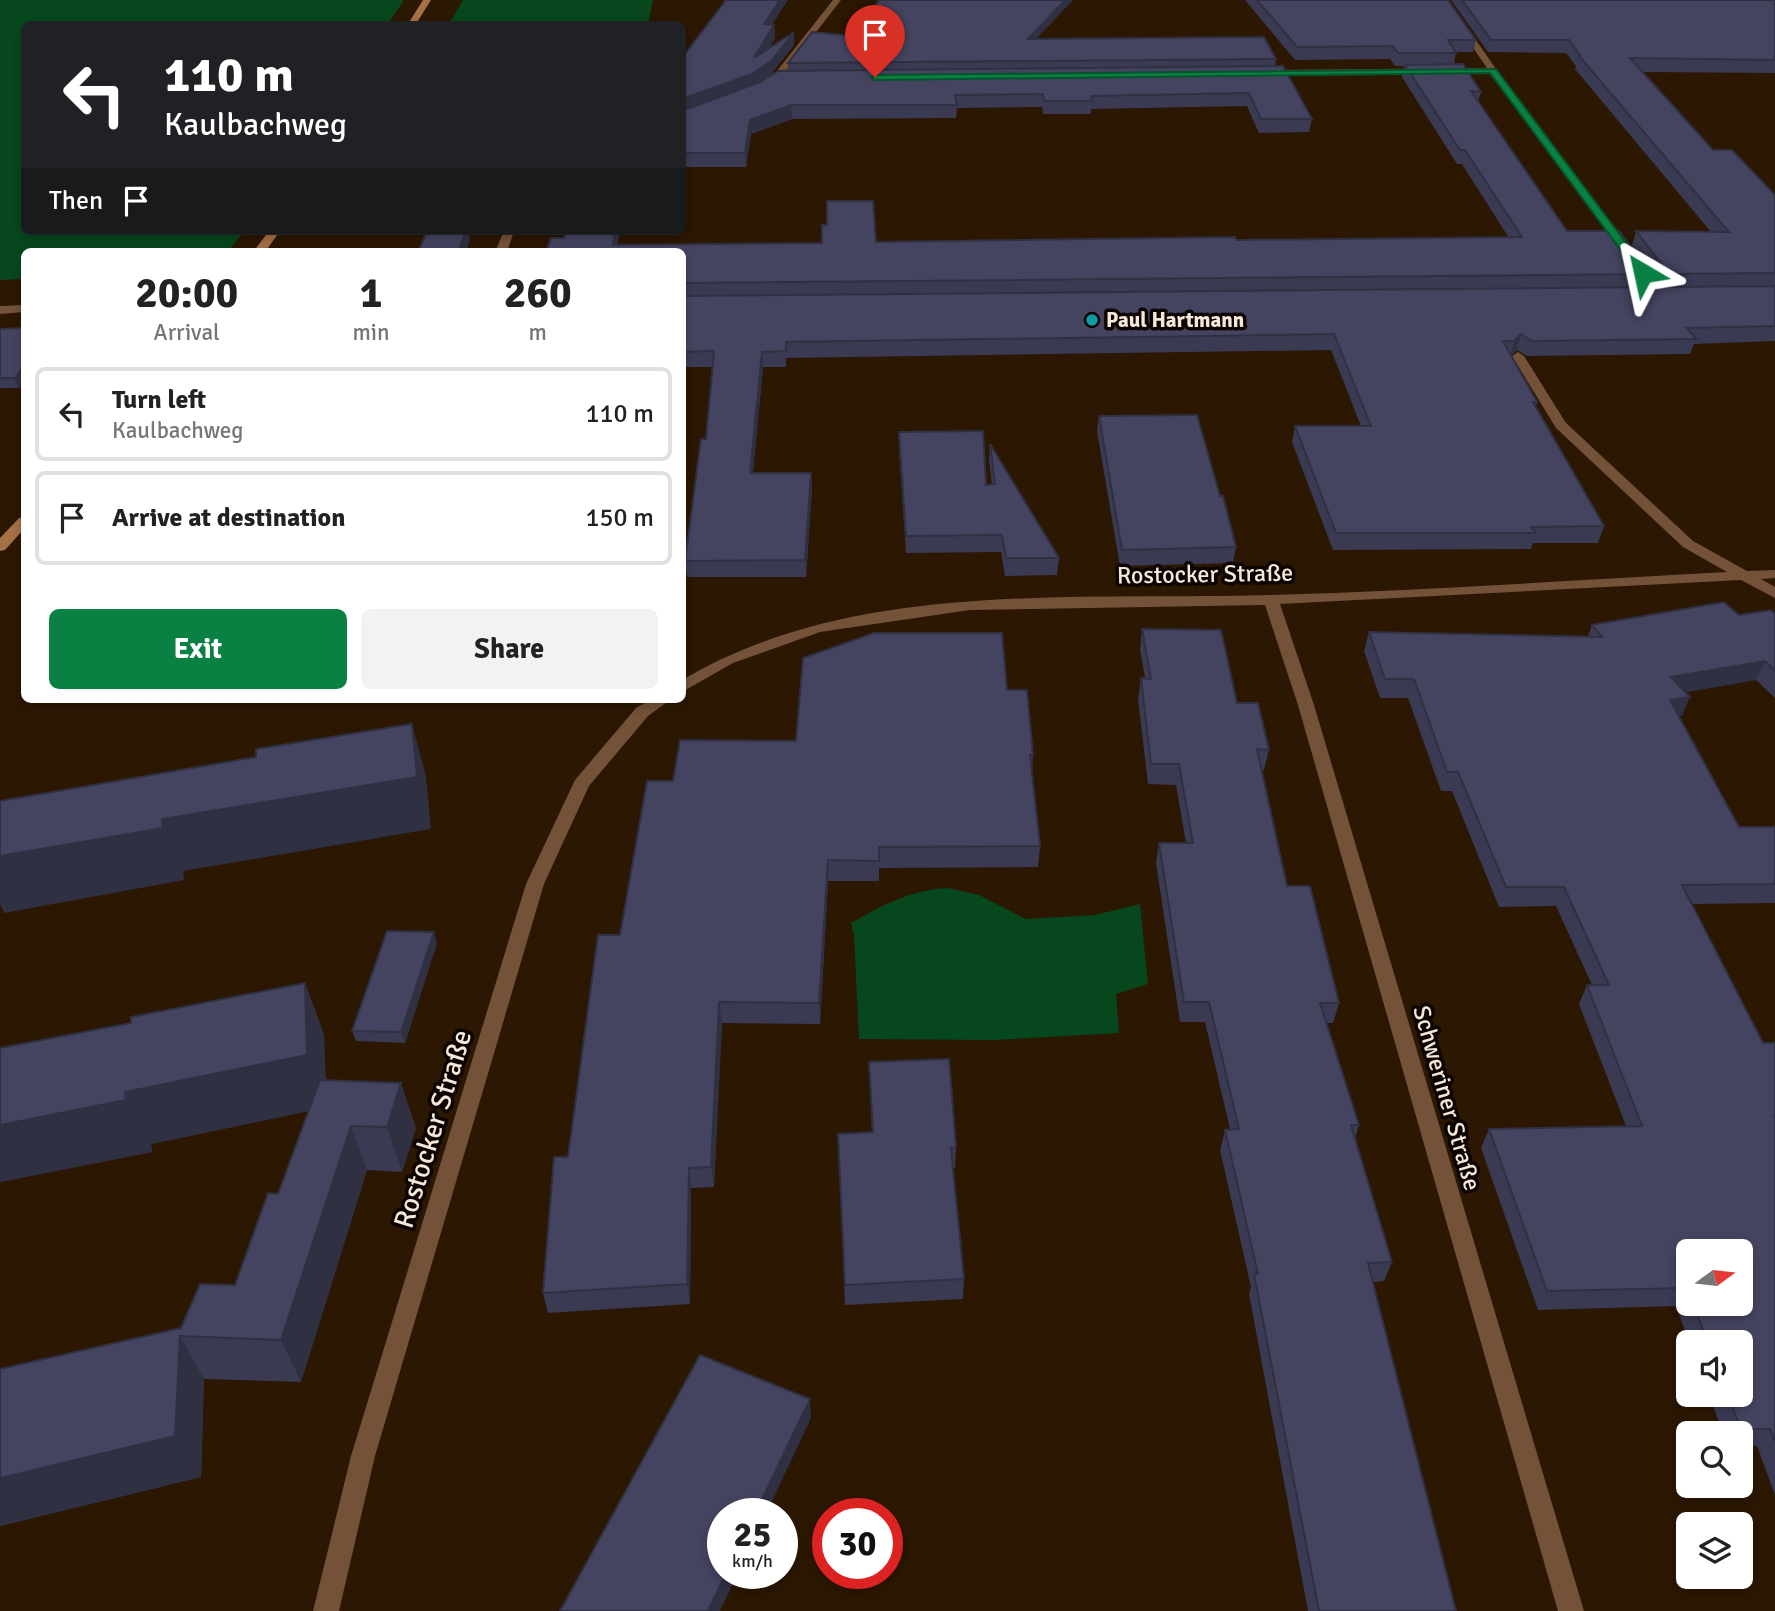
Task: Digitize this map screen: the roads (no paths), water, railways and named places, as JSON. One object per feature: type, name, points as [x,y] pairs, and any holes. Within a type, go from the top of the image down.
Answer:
[{"type":"main road","points":[[414,21],[427,0]]},
{"type":"main road","points":[[0,547],[21,524]]},
{"type":"street","points":[[757,92],[776,78],[837,0]]},
{"type":"street","points":[[1444,0],[1493,71],[1666,295],[1646,296]]},
{"type":"street","points":[[1246,73],[1493,71]]},
{"type":"street","points":[[776,78],[787,78]]},
{"type":"street","points":[[0,310],[21,309]]},
{"type":"street","points":[[1518,356],[1561,425],[1688,544],[1775,593]]},
{"type":"street","name":"Rostocker Straße","points":[[686,685],[727,660],[817,628],[970,605],[1271,600],[1775,574]]},
{"type":"street","name":"Schweriner Straße","points":[[1271,600],[1306,705],[1571,1611]]},
{"type":"street","name":"Rostocker Straße","points":[[327,1611],[363,1456],[535,884],[581,784],[642,712],[657,703]]},
{"type":"place","name":"Paul Hartmann","points":[[1092,320]]}]
